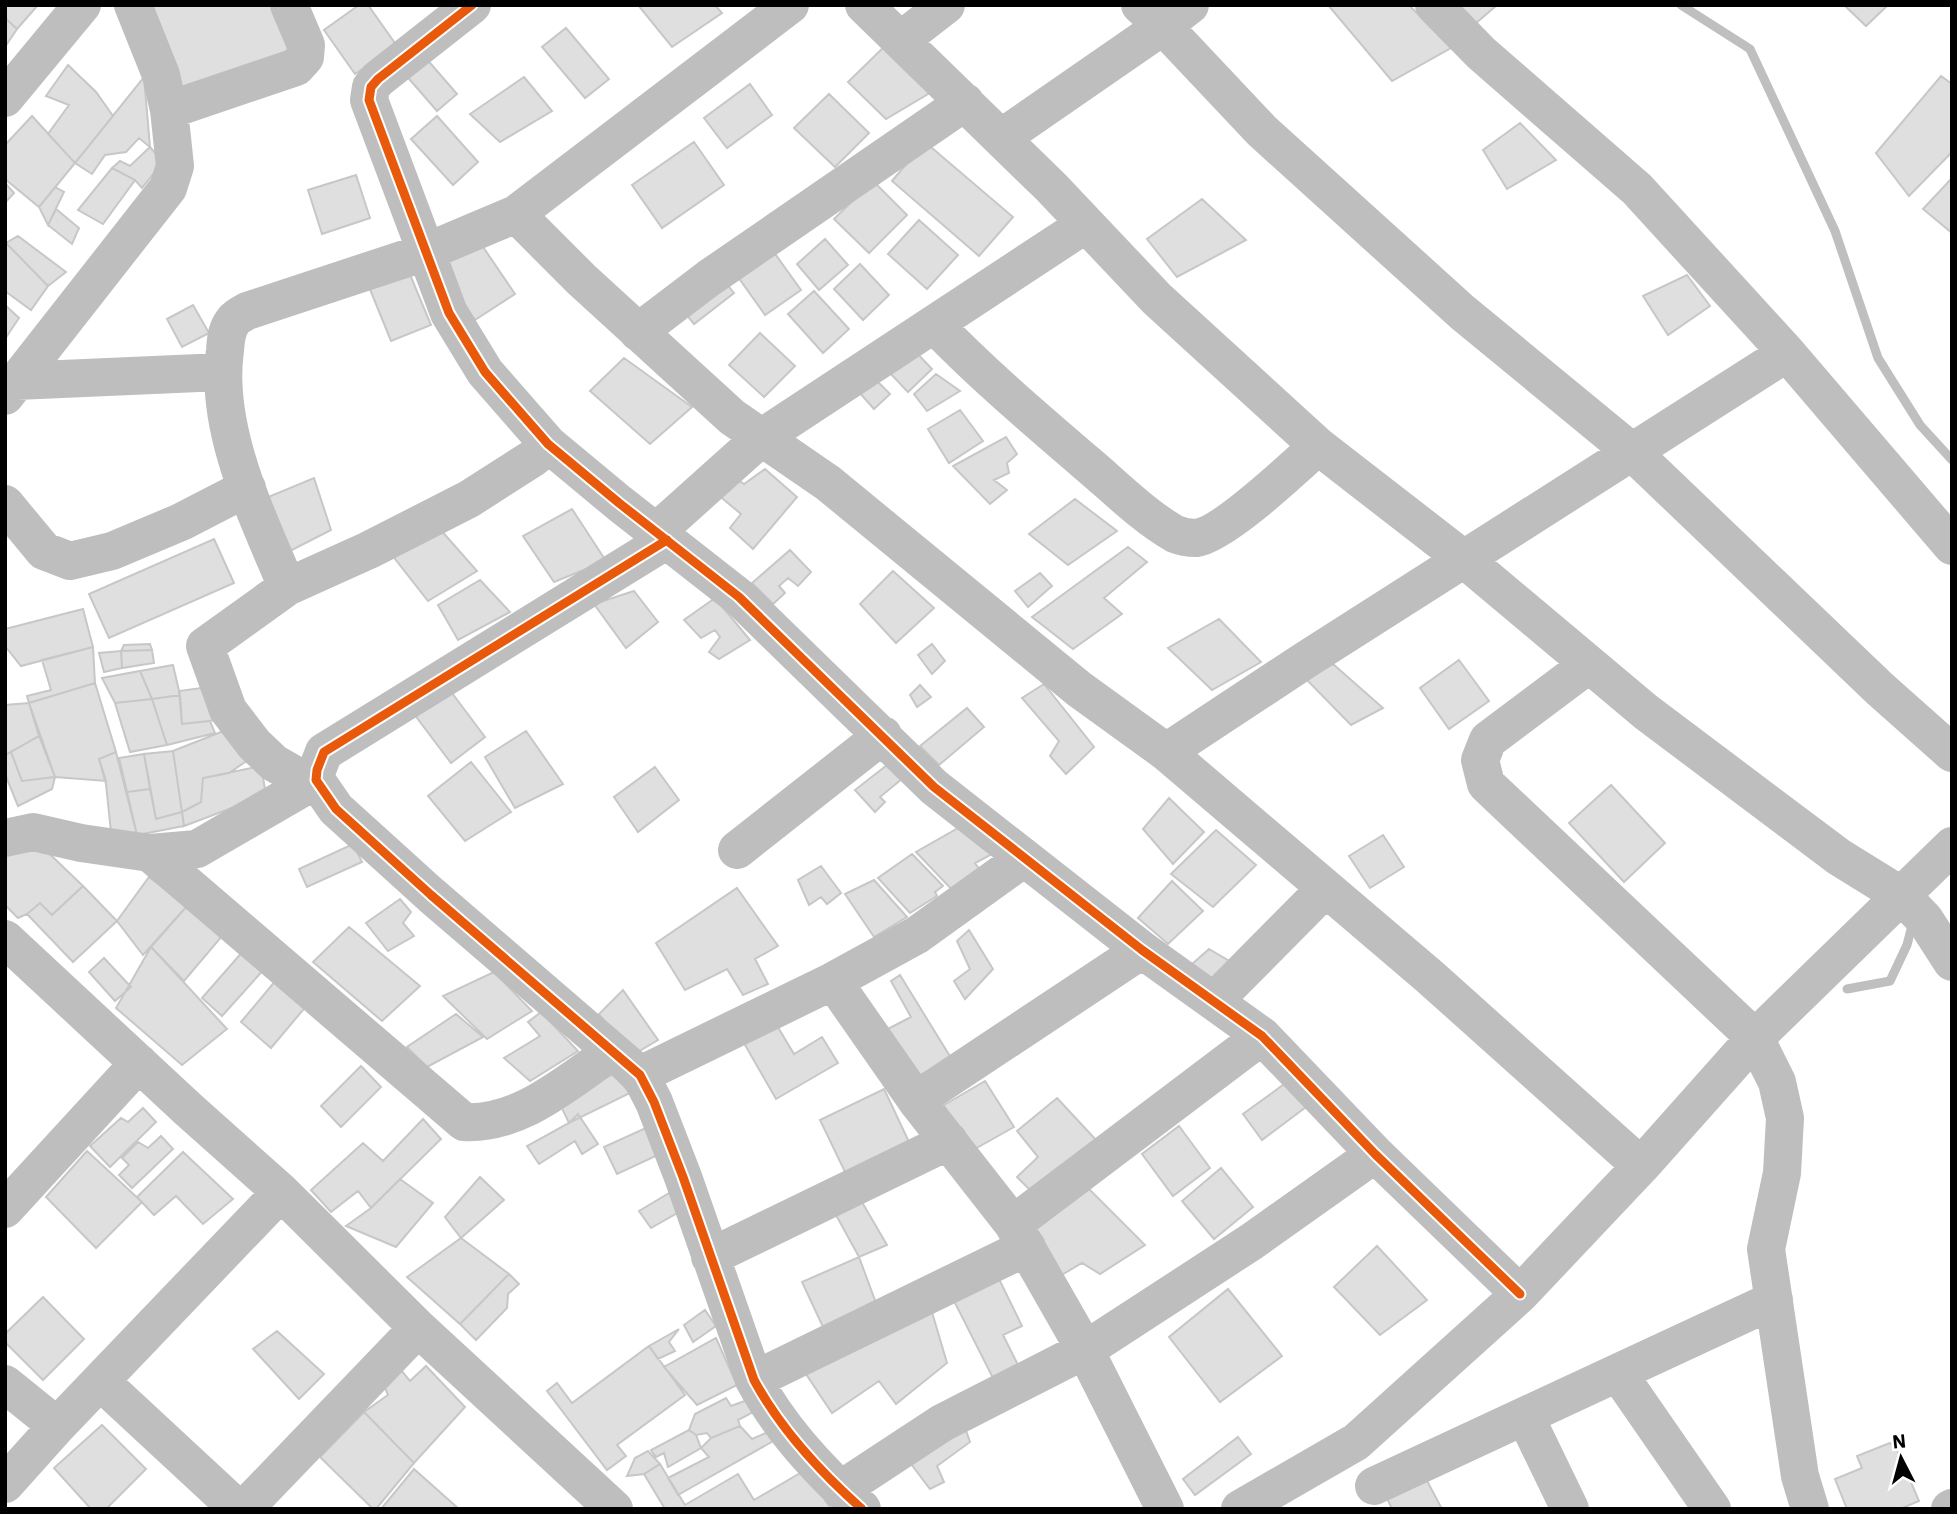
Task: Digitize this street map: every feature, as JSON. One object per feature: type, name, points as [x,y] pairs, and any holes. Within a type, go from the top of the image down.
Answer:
[{"type":"street","points":[[5,98],[82,5]]},
{"type":"street","points":[[11,388],[167,188],[175,166],[169,110],[161,75],[133,5]]},
{"type":"street","points":[[169,110],[296,67],[305,57],[306,45],[289,5]]},
{"type":"street","points":[[472,5],[378,79],[371,87],[369,100],[449,313],[485,372],[548,444],[739,597],[934,787],[1142,950],[1262,1035],[1375,1154],[1520,1294]]},
{"type":"street","points":[[287,587],[247,488],[226,417],[222,372],[227,331],[235,318],[426,252],[516,214],[790,5]]},
{"type":"street","points":[[864,5],[1001,138],[1157,299],[1318,446],[1465,560],[1646,712],[1839,857],[1902,896],[1925,920],[1952,962]]},
{"type":"street","points":[[901,40],[946,5]]},
{"type":"street","points":[[1434,5],[1481,53],[1637,189],[1787,353],[1952,546]]},
{"type":"street","points":[[1001,138],[1165,12],[1262,131],[1462,312],[1632,452],[1880,689],[1952,753]]},
{"type":"street","points":[[638,332],[709,278],[965,102]]},
{"type":"street","points":[[516,214],[582,281],[732,417],[828,483],[1069,681],[1166,752],[1470,1012],[1642,1166]]},
{"type":"street","points":[[1086,224],[761,438],[662,536],[324,752],[316,779],[337,809],[431,895],[626,1063],[654,1102],[754,1380],[768,1406],[799,1446],[851,1499],[942,1423],[1085,1350],[1251,1242],[1375,1154]]},
{"type":"street","points":[[935,324],[1052,433],[1178,536],[1196,538],[1212,532],[1244,510],[1318,446]]},
{"type":"street","points":[[1166,752],[1787,353]]},
{"type":"street","points":[[11,388],[222,372]]},
{"type":"street","points":[[316,779],[295,775],[274,763],[254,744],[228,710],[205,646],[287,587],[369,550],[469,499],[533,458],[548,444]]},
{"type":"street","points":[[5,504],[44,551],[70,561],[112,551],[181,522],[247,488]]},
{"type":"street","points":[[1588,665],[1488,740],[1480,760],[1486,784],[1755,1038],[1777,1082],[1785,1118],[1782,1173],[1766,1249],[1800,1476],[1810,1509]]},
{"type":"street","points":[[737,850],[883,735]]},
{"type":"street","points":[[5,838],[33,832],[81,843],[150,853],[197,849],[316,779]]},
{"type":"street","points":[[1240,1509],[1356,1442],[1520,1294],[1642,1166],[1755,1038],[1952,846]]},
{"type":"street","points":[[150,853],[464,1122],[482,1123],[521,1112],[626,1063],[833,981],[917,935],[1024,858]]},
{"type":"street","points":[[1214,1000],[1325,889]]},
{"type":"street","points":[[5,939],[281,1192],[418,1328],[614,1509]]},
{"type":"street","points":[[916,1100],[1142,950]]},
{"type":"street","points":[[833,981],[916,1100],[1020,1235],[1085,1350],[1165,1509]]},
{"type":"street","points":[[754,1380],[1020,1235],[1262,1035]]},
{"type":"street","points":[[5,1209],[139,1063]]},
{"type":"street","points":[[710,1257],[949,1141]]},
{"type":"street","points":[[5,1484],[281,1192]]},
{"type":"street","points":[[1356,1442],[1376,1501],[1525,1416],[1774,1300]]},
{"type":"street","points":[[244,1509],[418,1328]]},
{"type":"street","points":[[1618,1373],[1712,1509]]},
{"type":"street","points":[[100,1381],[238,1509]]},
{"type":"street","points":[[5,1384],[57,1426]]},
{"type":"street","points":[[1525,1416],[1570,1509]]},
{"type":"building","points":[[5,5],[38,5],[17,29],[5,18]]},
{"type":"building","points":[[139,5],[277,5],[296,58],[175,96]]},
{"type":"building","points":[[359,5],[368,5],[397,46],[355,74],[324,30]]},
{"type":"building","points":[[638,5],[715,5],[722,13],[672,47]]},
{"type":"building","points":[[1328,5],[1409,5],[1451,48],[1392,81]]},
{"type":"building","points":[[1452,5],[1497,5],[1475,24]]},
{"type":"building","points":[[1844,5],[1888,5],[1866,26]]},
{"type":"building","points":[[5,18],[17,29],[5,47]]},
{"type":"building","points":[[566,28],[609,79],[585,98],[542,47]]},
{"type":"building","points":[[886,45],[933,91],[886,119],[848,82]]},
{"type":"building","points":[[424,56],[457,94],[437,111],[404,73]]},
{"type":"building","points":[[68,65],[96,92],[113,116],[75,163],[48,134],[69,105],[46,96]]},
{"type":"building","points":[[1941,76],[1952,84],[1952,152],[1909,196],[1876,153]]},
{"type":"building","points":[[144,77],[150,147],[139,138],[126,152],[105,155],[92,174],[75,163]]},
{"type":"building","points":[[524,77],[552,111],[500,142],[470,114]]},
{"type":"building","points":[[750,84],[772,115],[727,148],[704,118]]},
{"type":"building","points":[[829,94],[869,133],[835,167],[794,128]]},
{"type":"building","points":[[32,116],[75,163],[39,207],[5,179],[5,145]]},
{"type":"building","points":[[437,116],[478,162],[453,185],[411,139]]},
{"type":"building","points":[[1520,123],[1556,160],[1507,189],[1483,150]]},
{"type":"building","points":[[694,142],[724,185],[662,228],[632,185]]},
{"type":"building","points":[[925,142],[1013,217],[979,256],[892,181]]},
{"type":"building","points":[[150,147],[163,162],[142,188],[135,180],[112,168],[120,161],[130,166]]},
{"type":"building","points":[[112,168],[135,180],[103,224],[78,210]]},
{"type":"building","points":[[356,175],[370,218],[322,234],[308,190]]},
{"type":"building","points":[[1952,178],[1952,233],[1923,209]]},
{"type":"building","points":[[873,181],[907,215],[869,253],[834,219]]},
{"type":"building","points":[[5,183],[14,193],[5,203]]},
{"type":"building","points":[[55,187],[64,192],[48,225],[39,207]]},
{"type":"building","points":[[1202,199],[1246,240],[1177,277],[1147,239]]},
{"type":"building","points":[[56,209],[79,228],[72,244],[48,225]]},
{"type":"building","points":[[919,220],[958,255],[927,289],[888,254]]},
{"type":"building","points":[[18,236],[66,272],[48,286],[6,243]]},
{"type":"building","points":[[825,239],[848,265],[819,290],[797,264]]},
{"type":"building","points":[[479,241],[515,294],[475,320],[439,268]]},
{"type":"building","points":[[6,243],[48,286],[31,310],[5,291]]},
{"type":"building","points":[[773,251],[801,290],[765,315],[738,277]]},
{"type":"building","points":[[860,264],[889,295],[863,320],[834,289]]},
{"type":"building","points":[[406,265],[431,325],[391,341],[367,282]]},
{"type":"building","points":[[1687,275],[1710,306],[1668,335],[1643,296]]},
{"type":"building","points":[[722,278],[734,293],[694,324],[681,308]]},
{"type":"building","points":[[814,291],[849,329],[823,353],[788,314]]},
{"type":"building","points":[[5,305],[19,318],[5,339]]},
{"type":"building","points":[[193,305],[209,333],[182,347],[167,319]]},
{"type":"building","points":[[760,333],[795,366],[764,397],[729,365]]},
{"type":"building","points":[[913,349],[932,369],[908,392],[889,372]]},
{"type":"building","points":[[624,358],[692,407],[650,444],[590,391]]},
{"type":"building","points":[[936,374],[960,391],[927,411],[914,394]]},
{"type":"building","points":[[875,379],[890,394],[874,409],[859,392]]},
{"type":"building","points":[[960,410],[983,441],[949,463],[928,429]]},
{"type":"building","points":[[1006,437],[1017,454],[1007,463],[1009,473],[994,480],[1007,490],[990,504],[953,466]]},
{"type":"building","points":[[765,469],[797,497],[753,549],[730,528],[741,514],[717,494],[735,478],[744,484]]},
{"type":"building","points":[[314,478],[331,530],[282,555],[261,500]]},
{"type":"building","points":[[1075,499],[1117,531],[1068,565],[1029,534]]},
{"type":"building","points":[[572,509],[606,561],[554,582],[523,536]]},
{"type":"building","points":[[439,528],[477,571],[428,601],[392,555]]},
{"type":"building","points":[[214,539],[234,583],[109,638],[89,594]]},
{"type":"building","points":[[1128,547],[1147,562],[1104,598],[1122,614],[1073,649],[1032,617]]},
{"type":"building","points":[[790,550],[811,572],[798,586],[788,578],[779,586],[785,593],[773,604],[752,583]]},
{"type":"building","points":[[893,571],[934,608],[896,643],[860,604]]},
{"type":"building","points":[[1040,573],[1052,586],[1028,607],[1015,591]]},
{"type":"building","points":[[480,580],[510,612],[458,640],[438,605]]},
{"type":"building","points":[[634,591],[658,622],[626,648],[594,604]]},
{"type":"building","points":[[715,598],[750,640],[719,659],[709,652],[720,637],[715,630],[701,638],[684,620]]},
{"type":"building","points":[[83,609],[93,647],[21,666],[5,646],[5,629]]},
{"type":"building","points":[[1219,619],[1261,662],[1212,690],[1168,648]]},
{"type":"building","points":[[150,644],[152,650],[121,651],[124,645]]},
{"type":"building","points":[[932,644],[945,661],[932,674],[918,655]]},
{"type":"building","points":[[93,647],[95,683],[29,703],[27,696],[51,690],[42,660]]},
{"type":"building","points":[[152,650],[154,663],[122,668],[121,651]]},
{"type":"building","points":[[121,651],[122,668],[104,672],[99,653]]},
{"type":"building","points":[[1459,660],[1489,701],[1449,729],[1420,688]]},
{"type":"building","points":[[1333,664],[1383,708],[1351,725],[1306,679]]},
{"type":"building","points":[[173,665],[180,695],[152,699],[140,671]]},
{"type":"building","points":[[140,671],[152,699],[115,703],[102,678]]},
{"type":"building","points":[[95,683],[116,752],[99,759],[106,781],[55,777],[29,703]]},
{"type":"building","points":[[1044,684],[1094,747],[1066,774],[1050,756],[1059,741],[1022,698]]},
{"type":"building","points":[[920,685],[931,697],[917,707],[910,695]]},
{"type":"building","points":[[208,687],[218,720],[182,724],[179,691]]},
{"type":"building","points":[[449,689],[485,737],[451,763],[414,714]]},
{"type":"building","points":[[180,695],[182,724],[210,721],[215,733],[167,745],[152,699]]},
{"type":"building","points":[[152,699],[167,745],[130,752],[115,703]]},
{"type":"building","points":[[29,703],[39,736],[5,755],[5,705]]},
{"type":"building","points":[[967,708],[984,727],[939,765],[920,746]]},
{"type":"building","points":[[226,730],[251,758],[229,773],[203,778],[201,802],[182,812],[173,751]]},
{"type":"building","points":[[526,731],[563,784],[515,808],[485,757]]},
{"type":"building","points":[[39,736],[55,777],[22,781],[11,752]]},
{"type":"building","points":[[173,751],[182,812],[156,819],[144,754]]},
{"type":"building","points":[[11,752],[22,781],[55,777],[52,789],[18,806],[5,774],[5,755]]},
{"type":"building","points":[[116,752],[137,835],[112,842],[106,784],[99,759]]},
{"type":"building","points":[[144,754],[150,789],[127,792],[119,758]]},
{"type":"building","points":[[471,762],[511,812],[465,841],[428,796]]},
{"type":"building","points":[[887,765],[903,778],[880,797],[885,802],[875,812],[855,790]]},
{"type":"building","points":[[261,766],[266,795],[184,826],[182,812],[201,802],[203,778]]},
{"type":"building","points":[[655,767],[679,800],[638,832],[614,797]]},
{"type":"building","points":[[1611,785],[1665,843],[1624,882],[1569,823]]},
{"type":"building","points":[[150,789],[156,819],[182,812],[184,826],[137,835],[127,792]]},
{"type":"building","points":[[1169,798],[1204,832],[1173,864],[1143,829]]},
{"type":"building","points":[[960,827],[992,854],[975,863],[982,873],[956,894],[916,852]]},
{"type":"building","points":[[1216,830],[1256,865],[1213,907],[1171,874]]},
{"type":"building","points":[[1383,835],[1404,867],[1370,888],[1349,856]]},
{"type":"building","points":[[32,837],[83,886],[52,915],[40,903],[18,918],[5,905],[5,854]]},
{"type":"building","points":[[353,844],[362,862],[307,887],[299,869]]},
{"type":"building","points":[[912,854],[943,886],[935,892],[937,896],[910,913],[878,878]]},
{"type":"building","points":[[821,866],[841,893],[827,904],[821,897],[809,905],[798,880]]},
{"type":"building","points":[[149,877],[187,906],[143,955],[117,921]]},
{"type":"building","points":[[874,880],[907,917],[874,937],[845,894]]},
{"type":"building","points":[[1172,881],[1203,911],[1168,944],[1138,918]]},
{"type":"building","points":[[83,886],[117,921],[73,962],[27,914],[40,903],[52,915]]},
{"type":"building","points":[[737,888],[778,946],[755,959],[768,984],[743,995],[727,969],[685,990],[656,943]]},
{"type":"building","points":[[400,899],[411,912],[403,923],[414,936],[388,951],[366,923]]},
{"type":"building","points":[[187,906],[223,935],[184,981],[151,947]]},
{"type":"building","points":[[349,927],[420,986],[382,1021],[313,962]]},
{"type":"building","points":[[969,930],[993,969],[965,999],[954,981],[970,969],[957,941]]},
{"type":"building","points":[[151,947],[227,1029],[182,1065],[116,1008]]},
{"type":"building","points":[[245,949],[266,967],[222,1016],[202,998]]},
{"type":"building","points":[[1209,949],[1231,962],[1210,981],[1191,965]]},
{"type":"building","points":[[104,958],[131,987],[115,1001],[89,972]]},
{"type":"building","points":[[494,972],[532,1011],[487,1039],[443,996]]},
{"type":"building","points":[[900,975],[951,1058],[915,1078],[884,1031],[911,1017],[891,981]]},
{"type":"building","points":[[277,979],[308,1004],[271,1048],[241,1022]]},
{"type":"building","points":[[623,990],[658,1040],[631,1056],[599,1014]]},
{"type":"building","points":[[541,1012],[578,1051],[530,1081],[504,1058],[540,1036],[528,1022]]},
{"type":"building","points":[[456,1014],[483,1037],[427,1067],[407,1047]]},
{"type":"building","points":[[776,1024],[794,1054],[822,1037],[838,1063],[776,1099],[744,1043]]},
{"type":"building","points":[[361,1066],[381,1087],[341,1127],[321,1106]]},
{"type":"building","points":[[609,1070],[630,1093],[569,1123],[556,1096]]},
{"type":"building","points":[[985,1081],[1014,1127],[966,1154],[939,1108]]},
{"type":"building","points":[[1287,1082],[1306,1107],[1262,1140],[1243,1114]]},
{"type":"building","points":[[884,1089],[910,1144],[846,1174],[820,1120]]},
{"type":"building","points":[[1057,1098],[1096,1140],[1032,1192],[1017,1177],[1038,1157],[1017,1131]]},
{"type":"building","points":[[143,1108],[156,1122],[110,1167],[90,1146],[121,1118],[128,1122]]},
{"type":"building","points":[[578,1114],[598,1144],[582,1154],[575,1141],[539,1164],[527,1146],[569,1123]]},
{"type":"building","points":[[423,1119],[441,1139],[371,1208],[358,1191],[331,1212],[311,1190],[363,1143],[383,1161]]},
{"type":"building","points":[[1179,1126],[1210,1168],[1173,1196],[1142,1154]]},
{"type":"building","points":[[648,1127],[660,1154],[617,1174],[604,1147]]},
{"type":"building","points":[[161,1136],[173,1149],[132,1188],[119,1175],[129,1165],[122,1158],[138,1142],[148,1148]]},
{"type":"building","points":[[87,1151],[142,1202],[96,1248],[46,1197]]},
{"type":"building","points":[[183,1152],[233,1199],[203,1224],[176,1196],[154,1215],[137,1197]]},
{"type":"building","points":[[1221,1168],[1253,1207],[1214,1239],[1182,1201]]},
{"type":"building","points":[[480,1177],[504,1200],[461,1238],[445,1217]]},
{"type":"building","points":[[400,1179],[433,1203],[396,1247],[346,1226],[371,1208]]},
{"type":"building","points":[[1089,1189],[1145,1245],[1100,1274],[1082,1263],[1053,1280],[1026,1236]]},
{"type":"building","points":[[671,1192],[679,1212],[651,1228],[639,1211]]},
{"type":"building","points":[[859,1197],[887,1245],[859,1257],[836,1215]]},
{"type":"building","points":[[461,1238],[509,1274],[460,1324],[407,1277]]},
{"type":"building","points":[[1377,1246],[1427,1300],[1380,1335],[1334,1287]]},
{"type":"building","points":[[859,1257],[876,1303],[823,1327],[802,1282]]},
{"type":"building","points":[[509,1274],[519,1284],[508,1294],[507,1308],[476,1340],[460,1324]]},
{"type":"building","points":[[998,1277],[1022,1326],[1003,1335],[1021,1371],[996,1384],[953,1299]]},
{"type":"building","points":[[1228,1289],[1282,1356],[1220,1402],[1169,1337]]},
{"type":"building","points":[[43,1297],[84,1339],[43,1380],[5,1342],[5,1334]]},
{"type":"building","points":[[929,1302],[947,1363],[896,1404],[879,1381],[832,1413],[802,1368]]},
{"type":"building","points":[[705,1310],[716,1326],[693,1342],[684,1325]]},
{"type":"building","points":[[679,1329],[669,1342],[675,1351],[658,1359],[649,1346]]},
{"type":"building","points":[[277,1331],[324,1374],[299,1399],[253,1349]]},
{"type":"building","points":[[716,1338],[737,1385],[697,1405],[664,1367]]},
{"type":"building","points":[[649,1346],[685,1395],[617,1445],[626,1456],[607,1470],[547,1391],[557,1383],[572,1403]]},
{"type":"building","points":[[426,1366],[465,1407],[414,1463],[364,1412],[388,1395],[383,1383],[400,1369],[410,1381]]},
{"type":"building","points":[[726,1398],[731,1406],[753,1398],[761,1408],[738,1420],[740,1426],[711,1438],[707,1433],[696,1435],[689,1430],[695,1414]]},
{"type":"building","points":[[364,1412],[414,1463],[376,1509],[320,1457]]},
{"type":"building","points":[[963,1422],[970,1442],[937,1466],[944,1482],[930,1489],[905,1456]]},
{"type":"building","points":[[102,1425],[146,1469],[106,1509],[91,1509],[54,1468]]},
{"type":"building","points":[[740,1426],[752,1439],[768,1432],[775,1440],[678,1495],[668,1478],[709,1457],[701,1448],[711,1438]]},
{"type":"building","points":[[689,1430],[696,1435],[701,1448],[668,1467],[664,1453],[656,1457],[651,1450]]},
{"type":"building","points":[[1238,1437],[1251,1454],[1195,1495],[1183,1479]]},
{"type":"building","points":[[1890,1443],[1897,1449],[1919,1501],[1900,1509],[1847,1509],[1835,1479],[1862,1468],[1857,1456]]},
{"type":"building","points":[[648,1451],[660,1464],[644,1474],[627,1476],[635,1458]]},
{"type":"building","points":[[660,1464],[685,1505],[738,1474],[754,1500],[807,1469],[831,1509],[665,1509],[644,1474]]},
{"type":"building","points":[[414,1469],[459,1509],[381,1509]]},
{"type":"building","points":[[1425,1477],[1442,1509],[1392,1509],[1385,1494]]},
{"type":"waterway","points":[[1681,5],[1750,49],[1835,231],[1878,358],[1920,425],[1952,460]]},
{"type":"waterway","points":[[1847,989],[1890,981],[1907,945],[1913,922]]},
{"type":"cycle path","points":[[472,5],[378,79],[371,87],[369,100],[449,313],[485,372],[548,444],[739,597],[934,787],[1142,950],[1262,1036],[1375,1154],[1520,1294]]},
{"type":"cycle path","points":[[667,540],[324,752],[316,780],[336,809],[431,895],[640,1075],[654,1102],[683,1177],[754,1380],[776,1416],[802,1449],[862,1509]]}]
